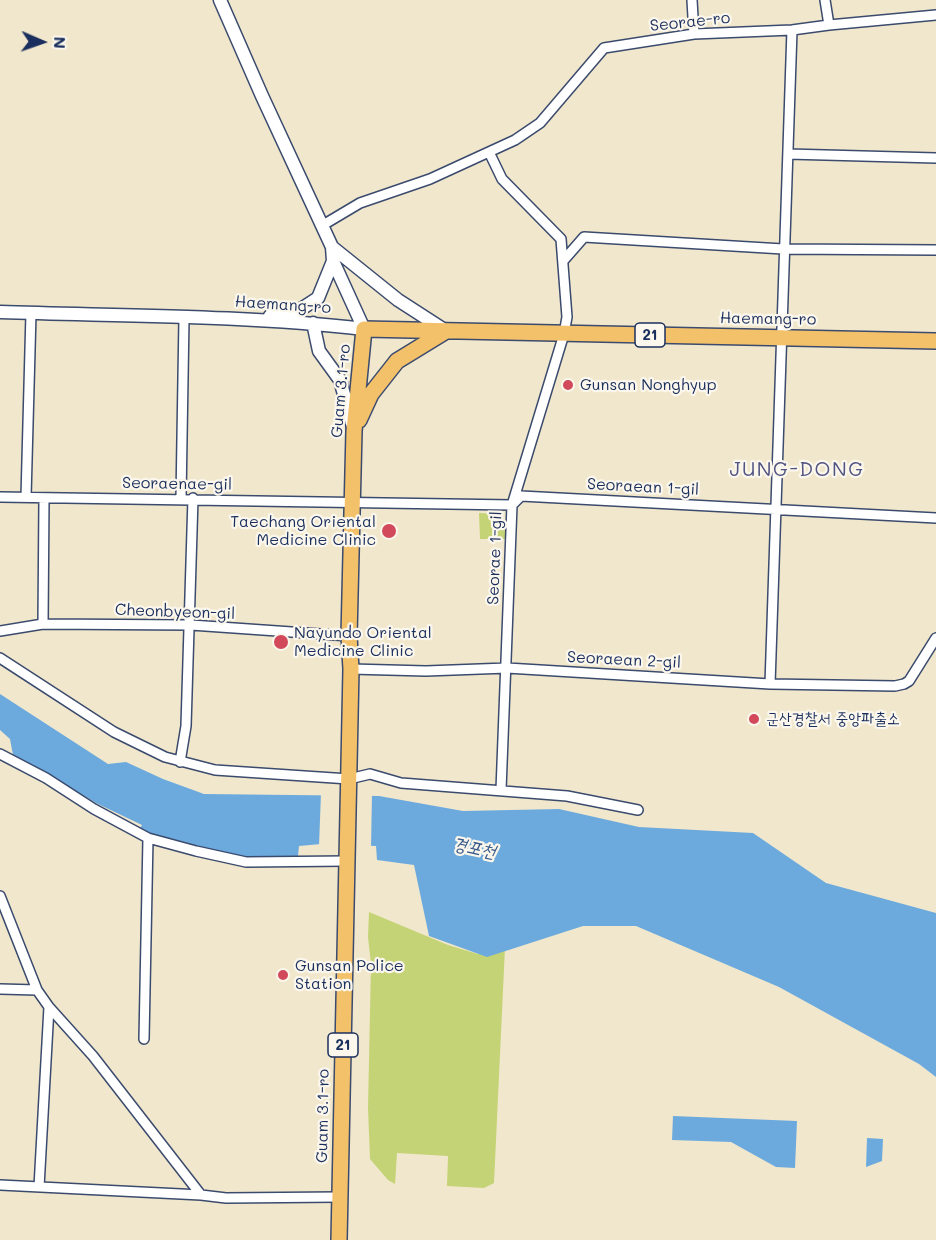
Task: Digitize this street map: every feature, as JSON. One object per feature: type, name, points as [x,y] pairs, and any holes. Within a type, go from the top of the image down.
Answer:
[{"type":"main road","name":"Haemang-ro","points":[[364,330],[936,341]]},
{"type":"main road","name":"Guam 3.1-ro","points":[[349,782],[351,669],[349,636],[354,431],[364,330]]},
{"type":"main road","points":[[354,431],[371,394],[397,361],[446,331]]},
{"type":"main road","name":"21","points":[[347,855],[349,782]]},
{"type":"main road","name":"Guam 3.1-ro","points":[[339,1240],[347,855]]},
{"type":"street","name":"Guam 3.1-ro","points":[[220,0],[323,225],[332,247],[333,261],[364,330]]},
{"type":"street","points":[[692,0],[694,34]]},
{"type":"street","points":[[825,0],[829,25]]},
{"type":"street","name":"Seorae-ro","points":[[323,225],[360,203],[430,179],[515,140],[540,123],[604,48],[694,34],[792,30],[936,15]]},
{"type":"street","points":[[770,684],[792,30]]},
{"type":"street","points":[[489,152],[502,179],[561,239],[567,317],[564,334]]},
{"type":"street","points":[[788,154],[936,158]]},
{"type":"street","points":[[563,261],[584,237],[783,249],[936,250]]},
{"type":"street","points":[[332,247],[398,300],[446,331]]},
{"type":"street","points":[[250,319],[298,311],[318,298],[333,261]]},
{"type":"street","name":"Haemang-ro","points":[[0,312],[250,319],[313,323],[364,330]]},
{"type":"street","points":[[26,497],[31,313]]},
{"type":"street","points":[[181,498],[184,318]]},
{"type":"street","points":[[313,323],[319,351],[340,380],[354,431]]},
{"type":"street","name":"Seorae 1-gil","points":[[501,790],[512,505],[564,334]]},
{"type":"street","name":"Seoraean 1-gil","points":[[353,502],[512,505],[521,496],[936,518]]},
{"type":"street","name":"Seoraenae-gil","points":[[0,497],[353,502]]},
{"type":"street","points":[[43,624],[44,498]]},
{"type":"street","points":[[180,762],[186,726],[191,625],[193,498]]},
{"type":"street","name":"Cheonbyeon-gil","points":[[0,631],[43,624],[191,625],[349,636]]},
{"type":"street","name":"Seoraean 2-gil","points":[[351,669],[507,668],[770,684],[895,686],[909,681],[936,638]]},
{"type":"street","points":[[0,658],[114,732],[165,757],[215,771],[349,782],[370,774],[401,783],[567,796],[638,810]]},
{"type":"street","points":[[0,754],[148,838],[246,862],[347,855]]},
{"type":"street","points":[[0,765],[14,762]]},
{"type":"street","points":[[144,1039],[148,838]]},
{"type":"street","points":[[0,896],[37,990],[48,1007],[93,1056],[201,1195]]},
{"type":"street","points":[[0,989],[37,990]]},
{"type":"street","points":[[39,1187],[48,1007]]},
{"type":"street","points":[[0,1185],[226,1198],[339,1197]]},
{"type":"green space","points":[[479,513],[498,514],[506,525],[505,539],[480,539]]},
{"type":"green space","points":[[369,912],[448,945],[478,954],[505,947],[494,1183],[484,1188],[447,1186],[448,1156],[397,1153],[395,1184],[388,1180],[370,1159]]},
{"type":"water","name":"경포천","points":[[0,694],[108,764],[126,762],[204,794],[379,796],[463,811],[559,809],[639,827],[753,833],[826,883],[936,913],[936,1077],[919,1064],[779,987],[636,926],[583,926],[487,957],[429,936],[414,865],[377,860],[376,846],[321,844],[299,846],[298,856],[249,859],[182,846],[139,830],[142,825],[98,804],[13,755],[10,739],[0,730]]},
{"type":"water","points":[[673,1116],[797,1121],[795,1168],[776,1167],[731,1142],[672,1140]]},
{"type":"water","points":[[867,1138],[883,1139],[882,1161],[866,1167]]},
{"type":"pier","points":[[321,793],[372,793],[371,848],[319,846]]},
{"type":"place","name":"Gunsan Nonghyup","points":[[568,385]]},
{"type":"place","name":"Taechang Oriental Medicine Clinic","points":[[389,531]]},
{"type":"place","name":"Nayundo Oriental Medicine Clinic","points":[[281,642]]},
{"type":"place","name":"군산경찰서 중앙파출소","points":[[754,719]]},
{"type":"place","name":"Gunsan Police Station","points":[[283,975]]},
{"type":"district","name":"JUNG-DONG","points":[[797,470]]}]
